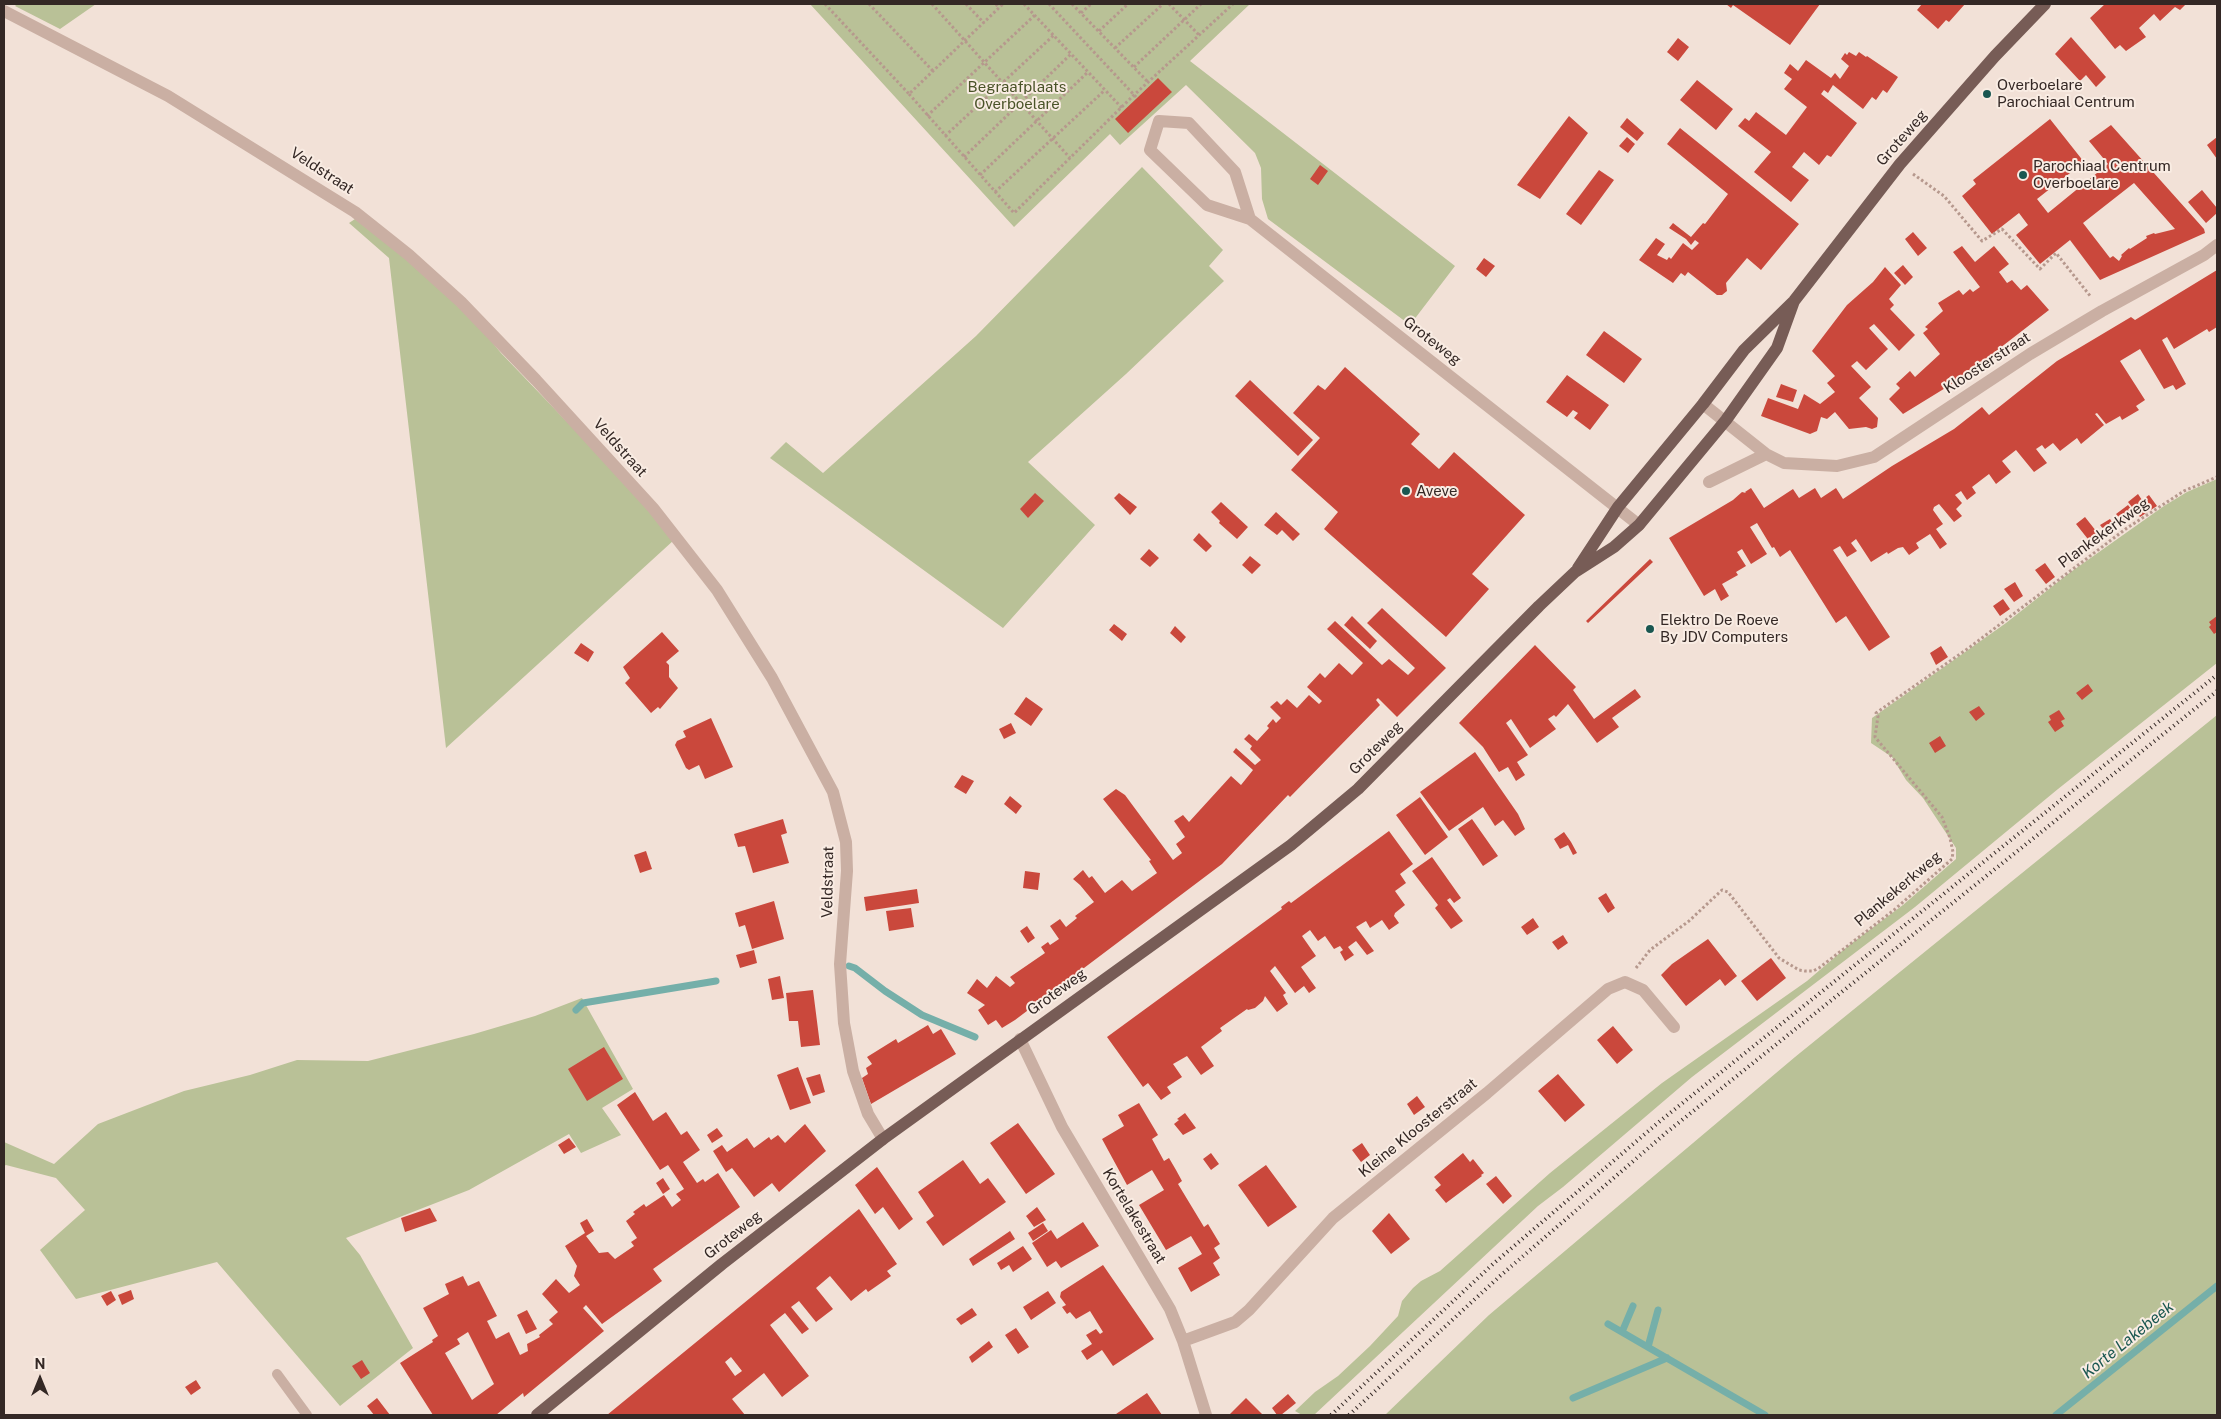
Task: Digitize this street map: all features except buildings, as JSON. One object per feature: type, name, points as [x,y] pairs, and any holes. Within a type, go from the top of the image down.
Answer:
[{"type":"main road","name":"Groteweg","points":[[1575,572],[1618,507],[1704,404],[1744,350],[1794,301],[1900,164],[1995,56],[2045,4]]},
{"type":"main road","name":"Groteweg","points":[[537,1415],[722,1264],[882,1139],[1291,845],[1358,789],[1575,572],[1614,547],[1639,525],[1726,420],[1777,348],[1794,301]]},
{"type":"street","name":"Veldstraat","points":[[4,11],[176,100],[355,212],[409,254],[461,302],[653,508],[717,590],[772,678],[833,792],[846,842],[847,871],[840,964],[844,1023],[853,1071],[868,1114],[882,1139]]},
{"type":"street","name":"Groteweg","points":[[1250,219],[1235,172],[1189,123],[1159,121],[1150,150],[1207,205],[1250,219],[1639,525]]},
{"type":"street","name":"Kloosterstraat","points":[[1726,420],[1766,454],[1784,463],[1808,466],[1837,466],[1874,457],[2030,354],[2102,311],[2204,255],[2217,245]]},
{"type":"street","points":[[1704,404],[1726,420]]},
{"type":"street","points":[[1709,482],[1766,454]]},
{"type":"street","points":[[1625,982],[1643,990],[1674,1027]]},
{"type":"street","name":"Kleine Kloosterstraat","points":[[1183,1341],[1235,1322],[1249,1310],[1332,1218],[1487,1093],[1608,990],[1625,982]]},
{"type":"street","name":"Kortelakestraat","points":[[1020,1039],[1062,1127],[1170,1309],[1183,1341],[1206,1415]]},
{"type":"lane","points":[[277,1374],[307,1415]]},
{"type":"path","points":[[825,4],[909,94],[1014,213],[1122,108],[1136,97],[1148,82],[1233,4]]},
{"type":"path","points":[[869,4],[933,70]]},
{"type":"path","points":[[932,4],[1070,158]]},
{"type":"path","points":[[966,4],[984,23]]},
{"type":"path","points":[[996,4],[1000,8]]},
{"type":"path","points":[[909,94],[1004,4]]},
{"type":"path","points":[[1024,4],[1122,108]]},
{"type":"path","points":[[1049,4],[1136,97]]},
{"type":"path","points":[[1072,4],[1148,82]]},
{"type":"path","points":[[1081,13],[1091,4]]},
{"type":"path","points":[[1099,31],[1128,4]]},
{"type":"path","points":[[1115,48],[1163,4]]},
{"type":"path","points":[[1169,4],[1199,35]]},
{"type":"path","points":[[1134,67],[1201,4]]},
{"type":"path","points":[[927,116],[1035,15]]},
{"type":"path","points":[[945,136],[1054,35]]},
{"type":"path","points":[[964,157],[1071,54]]},
{"type":"path","points":[[980,175],[1088,72]]},
{"type":"path","points":[[995,192],[1105,90]]},
{"type":"path","points":[[1900,164],[1944,196],[1982,241],[2002,229],[2040,269],[2056,253],[2102,311]]},
{"type":"path","name":"Plankekerkweg","points":[[1625,982],[1650,950],[1689,921],[1722,890],[1728,892],[1779,958],[1794,968],[1805,971],[1813,971],[1819,968],[1911,895],[1952,859],[1950,838],[1942,817],[1876,737],[1878,716],[1876,713],[1970,647],[2127,528],[2184,491],[2217,477]]},
{"type":"green space","points":[[17,4],[96,4],[60,29],[15,6]]},
{"type":"green space","name":"Begraafplaats Overboelare","points":[[810,4],[1250,4],[1190,61],[1455,266],[1410,325],[1268,219],[1262,199],[1261,168],[1255,153],[1186,85],[1120,145],[1110,134],[1014,227]]},
{"type":"green space","points":[[1142,167],[1223,250],[1209,266],[1224,281],[1126,374],[1028,462],[1095,525],[1003,628],[770,458],[786,442],[823,473],[976,336]]},
{"type":"green space","points":[[358,217],[466,310],[501,353],[617,474],[674,540],[446,748],[389,258],[349,223]]},
{"type":"green space","points":[[2217,479],[2217,663],[2058,789],[1915,907],[1692,1077],[1538,1206],[1314,1415],[1302,1415],[1295,1411],[1315,1392],[1338,1376],[1370,1346],[1398,1316],[1402,1301],[1413,1288],[1421,1281],[1440,1271],[1550,1173],[1662,1083],[1807,981],[1848,946],[1903,905],[1956,859],[1956,848],[1923,798],[1906,780],[1892,757],[1871,743],[1872,718],[2006,623],[2068,574],[2164,506],[2187,492]]},
{"type":"green space","points":[[2217,715],[2217,1415],[1385,1415],[1489,1315],[1795,1057]]},
{"type":"green space","points":[[582,998],[633,1089],[602,1108],[621,1135],[581,1153],[569,1134],[469,1190],[346,1238],[360,1255],[413,1348],[340,1406],[217,1262],[76,1299],[40,1250],[85,1210],[56,1178],[4,1166],[4,1142],[54,1164],[98,1124],[184,1091],[250,1075],[297,1060],[368,1061],[474,1034],[535,1016]]},
{"type":"waterway","points":[[849,966],[855,968],[885,991],[922,1015],[975,1037]]},
{"type":"waterway","points":[[576,1010],[583,1003],[716,981]]},
{"type":"waterway","name":"Korte Lakebeek","points":[[2056,1415],[2217,1286]]},
{"type":"waterway","points":[[1622,1332],[1633,1306]]},
{"type":"waterway","points":[[1648,1347],[1658,1310]]},
{"type":"waterway","points":[[1608,1324],[1765,1415]]},
{"type":"waterway","points":[[1573,1398],[1667,1358]]},
{"type":"railway","points":[[1331,1415],[1493,1264],[1660,1121],[2217,675]]},
{"type":"railway","points":[[1349,1415],[1500,1276],[1667,1132],[2217,691]]},
{"type":"place","name":"Overboelare Parochiaal Centrum","points":[[1987,94]]},
{"type":"place","name":"Parochiaal Centrum Overboelare","points":[[2023,175]]},
{"type":"place","name":"Aveve","points":[[1406,491]]},
{"type":"place","name":"Elektro De Roeve By JDV Computers","points":[[1650,629]]}]
